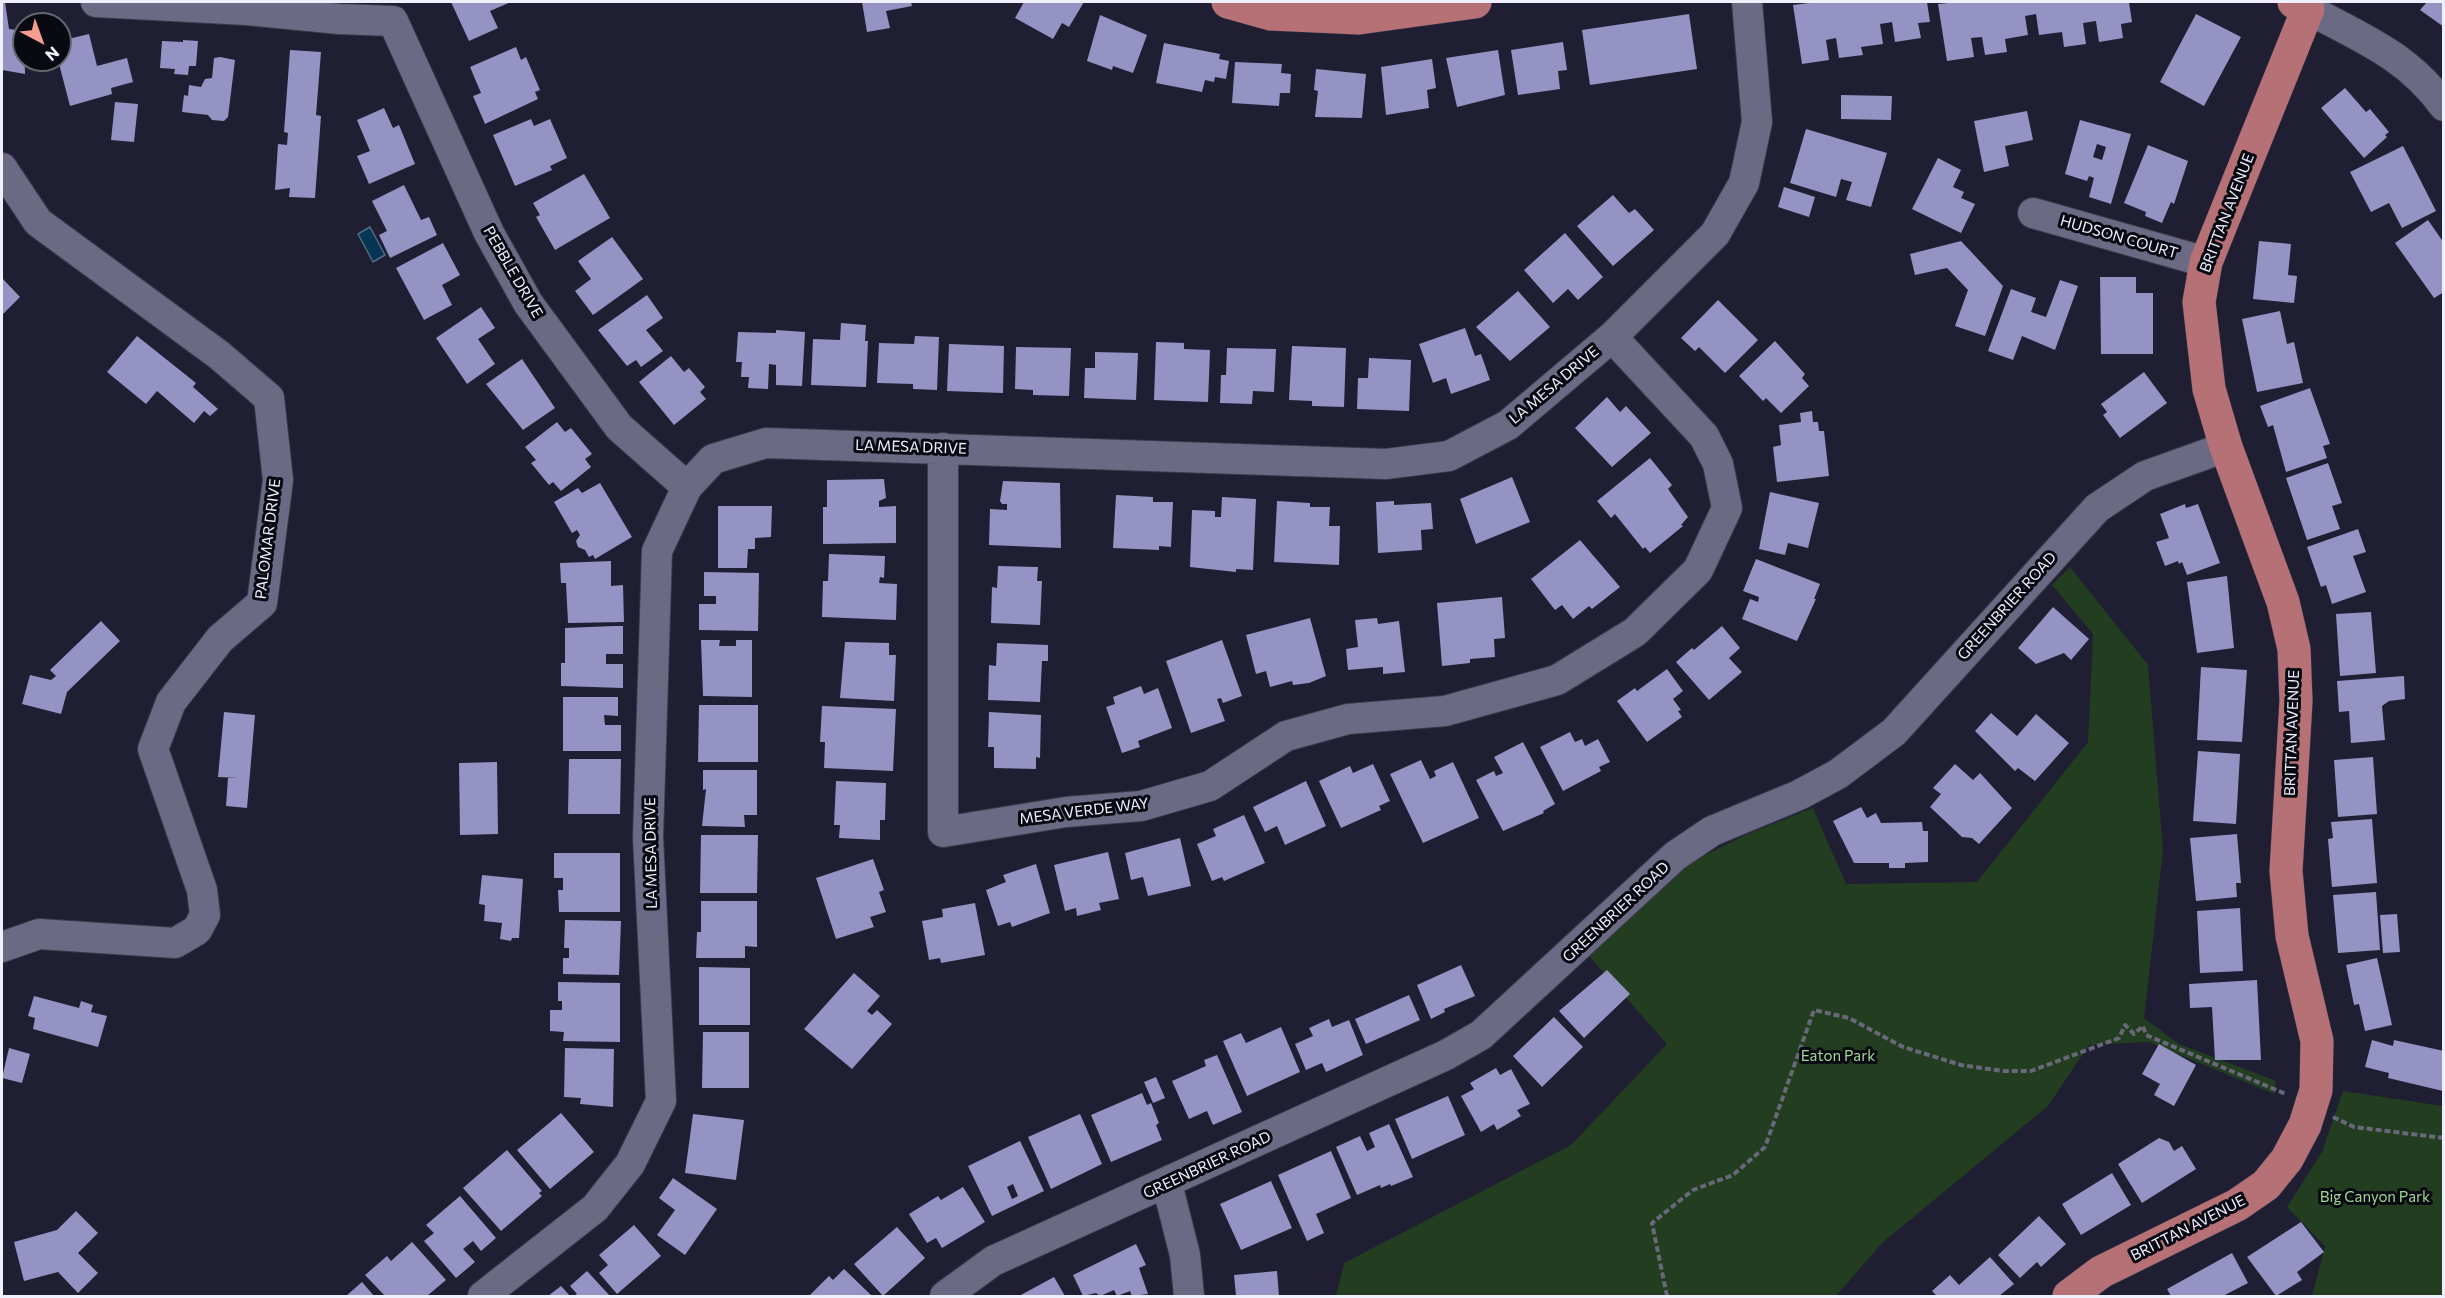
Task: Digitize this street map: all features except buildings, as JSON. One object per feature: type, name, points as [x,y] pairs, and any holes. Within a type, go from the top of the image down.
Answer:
[{"type":"main road","points":[[1228,2],[1271,14],[1359,18],[1475,2]]},
{"type":"main road","name":"BRITTAN AVENUE","points":[[2069,1296],[2101,1272],[2237,1205],[2266,1185],[2287,1159],[2313,1107],[2318,1069],[2317,1041],[2292,936],[2286,871],[2296,701],[2294,649],[2283,602],[2226,447],[2209,389],[2199,302],[2206,262],[2304,4]]},
{"type":"street","name":"PEBBLE DRIVE","points":[[96,2],[248,10],[339,20],[393,21],[489,232],[528,303],[619,427],[687,487]]},
{"type":"street","name":"LA MESA DRIVE","points":[[483,1296],[595,1208],[630,1164],[661,1101],[648,837],[657,552],[687,487],[713,459],[766,443],[1386,464],[1449,456],[1508,425],[1612,338],[1715,234],[1744,183],[1757,122],[1747,2]]},
{"type":"street","points":[[2304,4],[2387,51],[2426,81],[2444,106]]},
{"type":"street","name":"PALOMAR DRIVE","points":[[2,168],[38,222],[219,355],[269,398],[278,480],[262,603],[220,639],[171,702],[153,749],[202,890],[205,915],[197,930],[175,943],[39,934],[2,947]]},
{"type":"street","name":"HUDSON COURT","points":[[2033,213],[2206,262]]},
{"type":"street","name":"MESA VERDE WAY","points":[[943,448],[943,832],[1043,815],[1141,806],[1210,786],[1286,736],[1348,719],[1444,711],[1557,680],[1635,632],[1698,570],[1727,508],[1718,464],[1704,436],[1612,338]]},
{"type":"street","name":"GREENBRIER ROAD","points":[[945,1296],[993,1261],[1167,1184],[1446,1055],[1481,1035],[1675,856],[1712,831],[1798,795],[1838,774],[1894,732],[2097,508],[2145,476],[2226,447]]},
{"type":"street","points":[[1167,1184],[1185,1255],[1189,1296]]},
{"type":"path","points":[[1666,1296],[1652,1224],[1693,1190],[1732,1175],[1765,1147],[1814,1010],[1849,1018],[1903,1047],[1961,1065],[2003,1071],[2031,1071],[2118,1038],[2125,1025],[2134,1034],[2143,1026],[2146,1035],[2258,1080],[2354,1127],[2444,1138]]},
{"type":"green space","name":"Eaton Park","points":[[2070,567],[2148,665],[2163,850],[2144,1018],[2179,1044],[2276,1081],[2274,1094],[2149,1042],[2089,1045],[2048,1106],[1882,1243],[1836,1296],[1336,1296],[1344,1263],[1571,1145],[1667,1044],[1589,956],[1693,861],[1750,833],[1813,808],[1846,884],[1977,882],[2088,742],[2093,634],[2052,585]]},
{"type":"green space","name":"Big Canyon Park","points":[[2343,1091],[2443,1106],[2443,1296],[2312,1296],[2325,1246],[2287,1207],[2322,1152]]},
{"type":"water","points":[[370,227],[385,255],[373,262],[358,234]]}]
